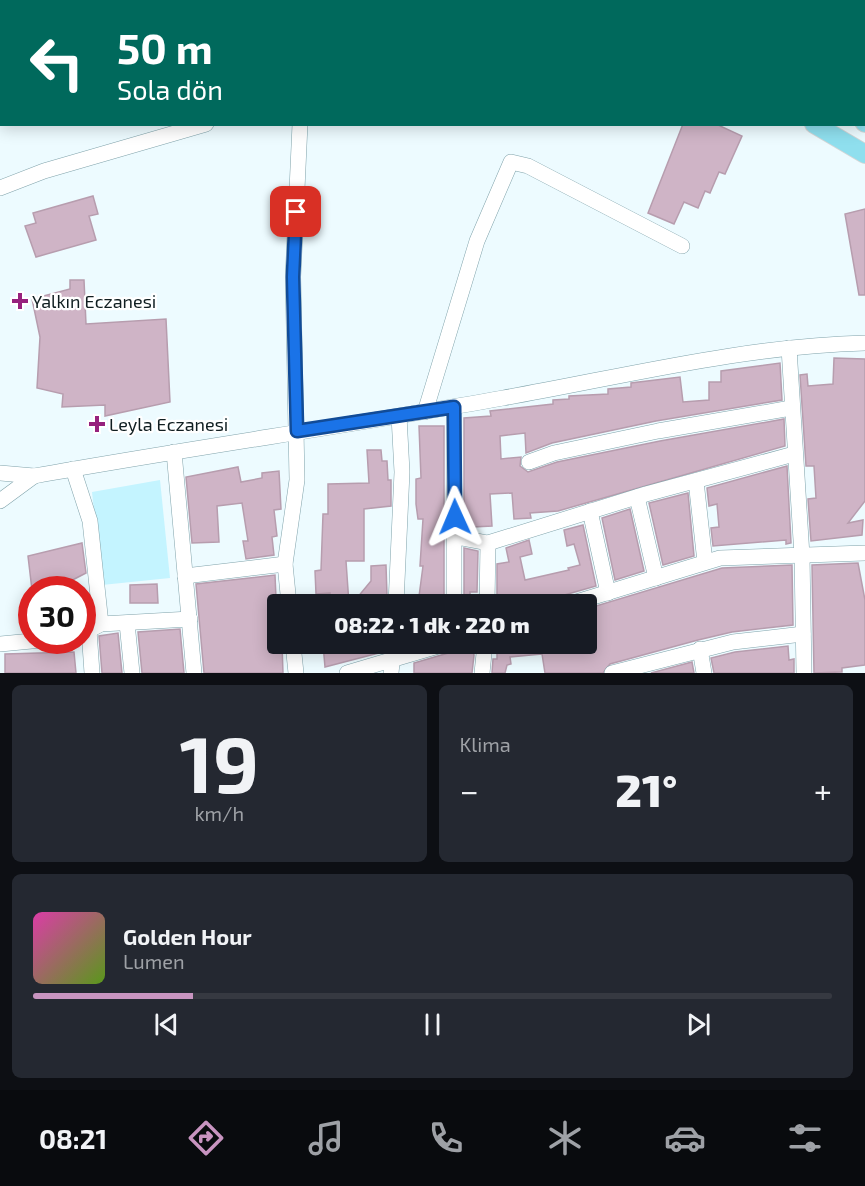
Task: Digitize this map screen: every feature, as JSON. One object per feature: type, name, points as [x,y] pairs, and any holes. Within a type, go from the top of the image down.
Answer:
[{"type":"main road","points":[[816,126],[865,154]]},
{"type":"street","points":[[0,21],[0,52]]},
{"type":"street","points":[[0,188],[44,171],[199,126]]},
{"type":"street","points":[[288,594],[285,564],[297,480],[293,277],[300,126]]},
{"type":"street","points":[[425,412],[477,241],[511,162],[538,171],[682,246]]},
{"type":"street","points":[[0,473],[34,476],[297,431],[425,412],[686,364],[789,348],[865,343]]},
{"type":"street","points":[[789,348],[802,556],[804,673]]},
{"type":"street","points":[[454,407],[454,594]]},
{"type":"street","points":[[529,462],[554,453],[658,431],[791,408]]},
{"type":"street","points":[[396,594],[402,472],[399,416]]},
{"type":"street","points":[[174,452],[194,673]]},
{"type":"street","points":[[456,537],[488,543],[637,497],[794,454]]},
{"type":"street","points":[[73,469],[90,521],[91,576]]},
{"type":"street","points":[[0,501],[34,476]]},
{"type":"street","points":[[696,481],[705,561]]},
{"type":"street","points":[[637,497],[657,578]]},
{"type":"street","points":[[590,511],[608,593]]},
{"type":"street","points":[[487,594],[488,543]]},
{"type":"street","points":[[597,596],[720,558],[865,553]]},
{"type":"street","points":[[185,576],[285,564]]},
{"type":"street","points":[[96,628],[127,623],[190,619]]},
{"type":"street","points":[[127,623],[132,673]]},
{"type":"street","points":[[619,672],[732,642],[803,634]]},
{"type":"street","points":[[0,645],[18,643]]},
{"type":"street","points":[[700,649],[704,673]]},
{"type":"street","points":[[92,654],[92,673]]},
{"type":"street","points":[[294,654],[296,673]]},
{"type":"street","points":[[347,673],[392,667],[422,654]]},
{"type":"street","points":[[482,673],[483,654]]},
{"type":"shaded area","points":[[160,480],[170,578],[102,585],[92,492]]},
{"type":"building","points":[[682,126],[720,126],[742,136],[725,174],[719,172],[710,193],[705,191],[698,208],[684,202],[674,224],[648,213]]},
{"type":"building","points":[[93,196],[98,214],[89,216],[96,240],[36,257],[25,226],[36,223],[33,213]]},
{"type":"building","points":[[865,209],[865,295],[859,295],[845,214]]},
{"type":"building","points":[[70,280],[84,280],[86,324],[166,319],[170,402],[105,416],[105,405],[62,407],[63,394],[37,388],[40,337],[32,299],[70,289]]},
{"type":"building","points":[[834,358],[865,359],[865,501],[848,523],[863,520],[862,535],[811,541],[808,499],[816,498],[814,466],[806,466],[800,375],[807,374],[808,386],[833,384]]},
{"type":"building","points":[[780,363],[782,400],[656,421],[552,443],[526,453],[525,433],[500,436],[501,459],[521,457],[520,466],[528,472],[557,462],[784,419],[785,446],[558,511],[530,513],[531,518],[514,519],[512,493],[490,494],[492,526],[473,527],[473,530],[464,529],[464,418],[491,416],[490,411],[553,404],[553,400],[569,399],[569,396],[608,394],[608,389],[631,387],[631,383],[680,377],[683,402],[709,400],[709,382],[721,382],[721,371]]},
{"type":"building","points":[[419,426],[444,426],[444,594],[419,594],[423,566],[420,566],[423,519],[418,519],[416,479],[421,478]]},
{"type":"building","points":[[367,450],[381,450],[382,461],[387,461],[388,480],[391,480],[391,506],[364,509],[364,561],[346,561],[348,594],[316,594],[315,571],[321,570],[323,514],[328,514],[328,484],[369,483]]},
{"type":"building","points":[[787,466],[791,543],[786,544],[786,540],[713,546],[711,528],[719,527],[717,504],[709,506],[707,488]]},
{"type":"building","points":[[238,467],[241,482],[262,478],[262,473],[279,471],[281,509],[274,510],[277,536],[272,537],[274,555],[246,559],[243,541],[248,541],[242,503],[217,506],[219,542],[192,543],[186,477]]},
{"type":"building","points":[[688,493],[694,556],[663,565],[649,503]]},
{"type":"building","points":[[630,509],[644,571],[615,580],[602,518]]},
{"type":"building","points":[[583,525],[596,586],[568,594],[497,594],[497,564],[509,562],[506,548],[529,540],[532,554],[520,557],[525,580],[569,570],[568,568],[580,565],[574,544],[567,546],[564,530]]},
{"type":"building","points":[[82,543],[86,573],[80,576],[30,576],[28,556]]},
{"type":"building","points":[[464,548],[478,551],[477,592],[464,594]]},
{"type":"building","points":[[858,563],[865,600],[865,665],[842,668],[842,672],[814,673],[812,565]]},
{"type":"building","points":[[386,565],[387,594],[360,594],[371,581],[371,566]]},
{"type":"building","points":[[792,565],[793,625],[732,632],[698,640],[610,664],[603,673],[545,673],[542,654],[597,654],[597,606],[722,568]]},
{"type":"building","points":[[275,575],[276,594],[267,594],[267,654],[282,654],[283,673],[204,673],[196,584]]},
{"type":"building","points":[[157,584],[158,603],[130,603],[130,585]]},
{"type":"building","points":[[180,629],[184,673],[142,673],[138,632]]},
{"type":"building","points":[[118,633],[122,673],[102,673],[99,636]]},
{"type":"building","points":[[788,646],[789,660],[794,659],[794,673],[714,673],[711,658],[735,652]]},
{"type":"building","points":[[5,654],[74,654],[76,673],[5,673]]},
{"type":"building","points":[[324,654],[375,654],[325,667]]},
{"type":"building","points":[[445,654],[474,655],[472,673],[414,673],[414,663]]},
{"type":"building","points":[[497,654],[542,654],[510,657],[511,664],[507,665],[505,673],[492,673],[493,659],[497,659]]},
{"type":"building","points":[[692,662],[694,673],[651,673]]},
{"type":"place","name":"Yalkın Eczanesi","points":[[20,301]]},
{"type":"place","name":"Leyla Eczanesi","points":[[97,424]]},
{"type":"route","points":[[296,212],[293,277],[297,431],[454,407],[455,517]]}]
